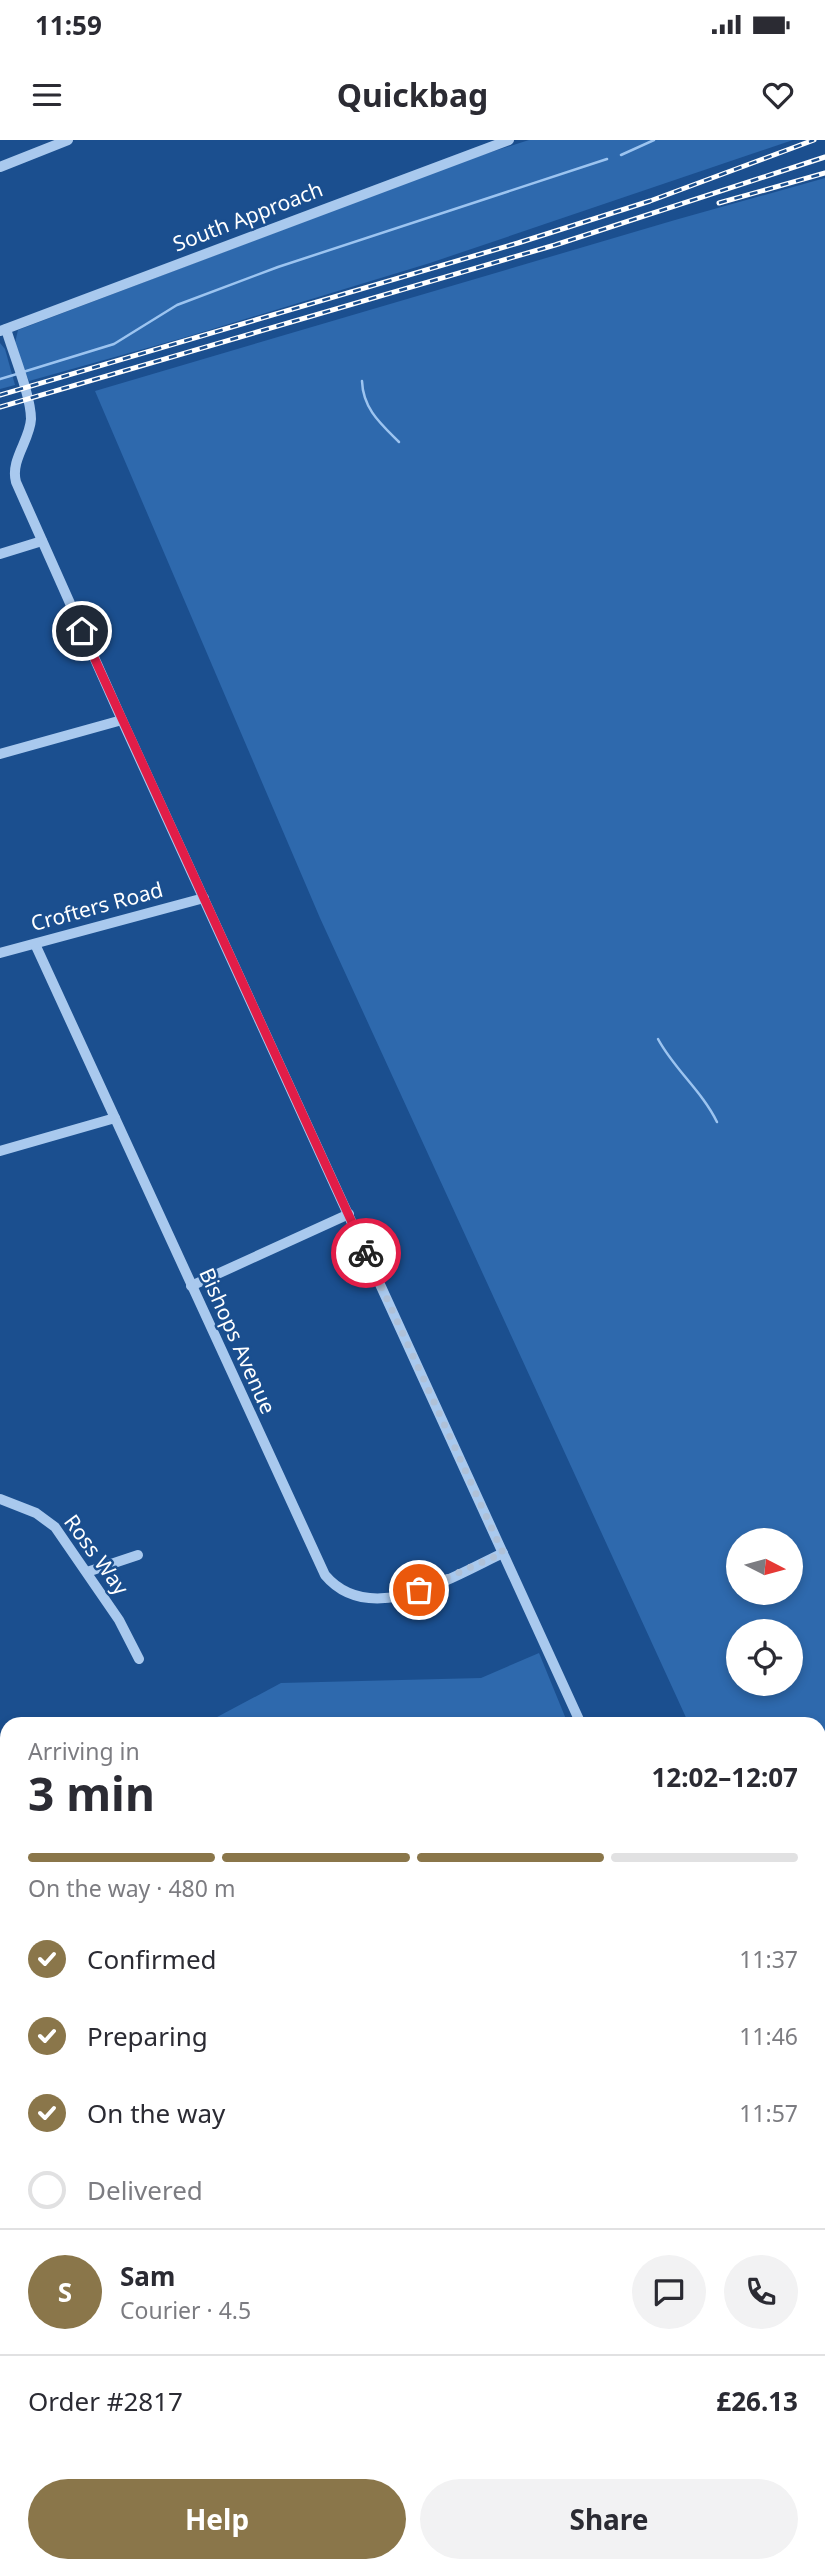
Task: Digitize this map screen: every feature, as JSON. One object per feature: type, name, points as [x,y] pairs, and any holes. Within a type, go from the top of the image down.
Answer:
[{"type":"street","points":[[0,167],[68,140]]},
{"type":"street","name":"South Approach","points":[[3,330],[509,140]]},
{"type":"street","points":[[3,330],[31,412],[30,424],[14,476],[122,720],[578,1717]]},
{"type":"street","points":[[0,554],[42,541]]},
{"type":"street","points":[[0,754],[122,720]]},
{"type":"street","name":"Crofters Road","points":[[0,953],[204,898]]},
{"type":"street","name":"Bishops Avenue","points":[[35,944],[319,1567],[343,1592],[370,1598],[403,1596],[503,1553]]},
{"type":"street","points":[[0,1151],[115,1118]]},
{"type":"street","points":[[191,1286],[349,1214]]},
{"type":"street","name":"Ross Way","points":[[0,1499],[21,1506],[48,1520],[55,1527],[119,1620],[139,1659]]},
{"type":"street","points":[[87,1573],[138,1555]]},
{"type":"shaded area","points":[[529,140],[793,140],[430,263],[183,338],[29,381],[14,347],[18,330],[469,159]]},
{"type":"shaded area","points":[[825,178],[825,1717],[686,1717],[320,918],[95,391]]},
{"type":"shaded area","points":[[0,343],[5,349],[15,385],[0,389]]},
{"type":"shaded area","points":[[539,1653],[565,1717],[217,1717],[281,1683],[481,1678]]},
{"type":"waterway","points":[[621,155],[654,140]]},
{"type":"waterway","points":[[23,372],[114,344],[177,305],[278,267],[607,159]]},
{"type":"waterway","points":[[0,379],[17,374]]},
{"type":"waterway","points":[[362,381],[369,408],[399,442]]},
{"type":"waterway","points":[[658,1039],[704,1100],[717,1122]]},
{"type":"railway","points":[[0,395],[518,243],[650,201],[814,140]]},
{"type":"railway","points":[[0,407],[555,245],[825,157]]},
{"type":"railway","points":[[719,203],[825,173]]},
{"type":"way so far","points":[[366,1253],[503,1553],[419,1590]]},
{"type":"route","points":[[82,631],[366,1253]]}]
